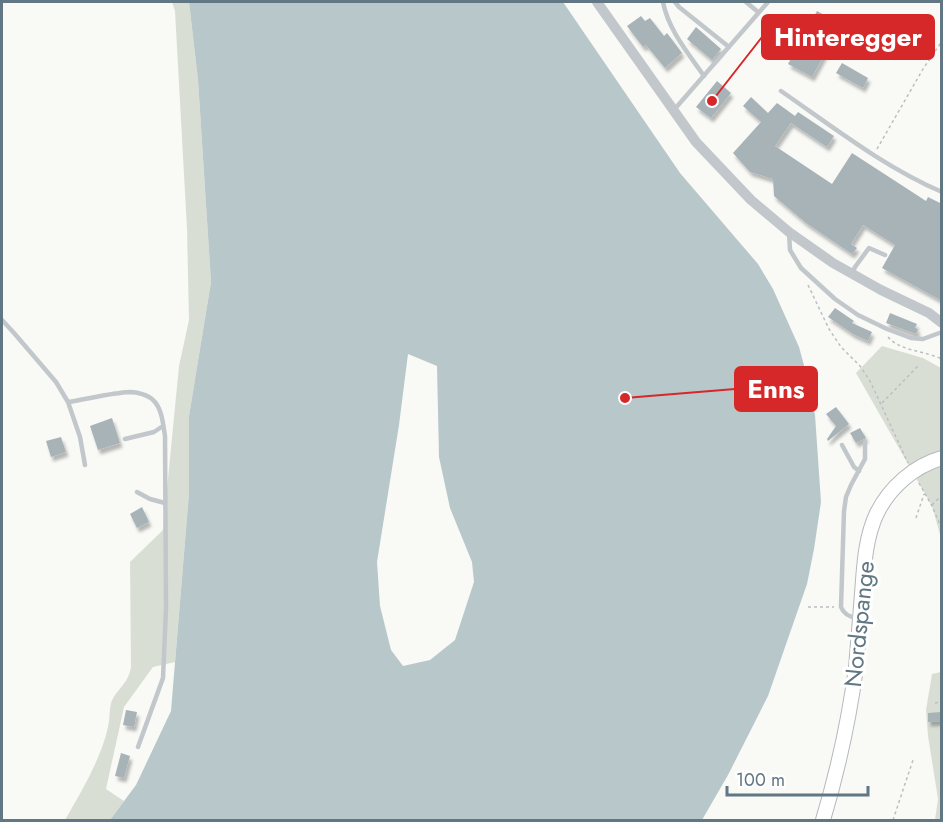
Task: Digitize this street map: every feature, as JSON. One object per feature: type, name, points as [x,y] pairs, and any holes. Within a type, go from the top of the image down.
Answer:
[{"type":"main road","name":"Nordspange","points":[[824,820],[849,713],[856,667],[864,568],[872,529],[885,499],[905,478],[925,465],[942,458]]},
{"type":"street","points":[[597,2],[696,142],[751,200],[813,250],[852,274],[928,313],[942,323]]},
{"type":"lane","points":[[663,2],[665,13],[675,34],[704,76]]},
{"type":"lane","points":[[675,2],[729,47]]},
{"type":"lane","points":[[746,2],[758,12]]},
{"type":"lane","points":[[673,111],[768,2]]},
{"type":"lane","points":[[781,91],[874,155],[913,179],[942,192]]},
{"type":"lane","points":[[789,232],[790,250],[801,268],[835,299],[858,315],[887,329],[918,339],[942,332]]},
{"type":"lane","points":[[852,274],[869,248],[885,255]]},
{"type":"lane","points":[[2,320],[56,382],[68,402],[84,451],[85,465]]},
{"type":"lane","points":[[68,402],[132,392],[143,394],[153,400],[160,413],[163,426],[165,436],[166,608],[163,678],[138,747]]},
{"type":"lane","points":[[125,439],[154,432],[163,426]]},
{"type":"lane","points":[[860,619],[847,615],[841,608],[844,511],[851,485],[865,459],[865,442]]},
{"type":"lane","points":[[842,445],[854,467],[859,471]]},
{"type":"lane","points":[[137,492],[165,503]]},
{"type":"path","points":[[874,155],[923,69],[942,41]]},
{"type":"path","points":[[801,268],[829,329],[870,381],[901,451],[932,506],[942,530]]},
{"type":"path","points":[[887,329],[887,336],[892,342],[904,348],[942,359]]},
{"type":"path","points":[[881,404],[918,366]]},
{"type":"path","points":[[916,518],[924,494]]},
{"type":"path","points":[[932,506],[942,495]]},
{"type":"path","points":[[808,607],[841,608]]},
{"type":"path","points":[[935,703],[942,702]]},
{"type":"path","points":[[893,820],[913,760]]},
{"type":"shaded area","points":[[172,2],[189,2],[198,80],[211,282],[189,416],[189,493],[175,662],[153,667],[124,707],[106,789],[124,801],[110,820],[65,820],[96,763],[108,727],[111,703],[125,683],[131,667],[130,562],[163,530],[179,366],[189,320],[187,229],[175,11]]},
{"type":"shaded area","points":[[189,2],[563,2],[680,173],[758,264],[773,289],[799,347],[808,380],[815,415],[821,502],[807,584],[768,696],[728,775],[702,820],[110,820],[136,785],[171,711],[189,493],[189,416],[211,282],[198,80]],"holes":[[[408,354],[437,366],[439,457],[450,508],[472,562],[474,582],[455,640],[430,660],[403,666],[391,650],[380,606],[377,562]]]},
{"type":"shaded area","points":[[882,346],[923,358],[941,368],[941,538],[932,506],[856,373]]},
{"type":"shaded area","points":[[941,672],[941,820],[935,820],[938,799],[926,710],[932,674]]},
{"type":"building","points":[[817,11],[828,17],[824,24],[837,32],[812,77],[788,64]]},
{"type":"building","points":[[641,16],[645,21],[650,18],[664,36],[667,33],[682,53],[665,68],[646,45],[643,47],[627,26]]},
{"type":"building","points":[[696,27],[721,49],[712,60],[687,39]]},
{"type":"building","points":[[842,63],[868,78],[863,88],[836,73]]},
{"type":"building","points":[[717,81],[731,93],[711,118],[696,107]]},
{"type":"building","points":[[751,97],[768,113],[777,103],[795,116],[798,112],[834,136],[827,147],[791,123],[775,146],[832,184],[852,153],[926,201],[928,197],[942,204],[942,301],[882,268],[895,245],[863,225],[851,244],[857,248],[852,254],[806,223],[774,196],[773,179],[750,172],[733,153],[761,122],[743,106]]},
{"type":"building","points":[[835,308],[854,321],[852,323],[872,332],[868,341],[828,317]]},
{"type":"building","points":[[890,313],[917,324],[916,334],[886,323]]},
{"type":"building","points":[[836,407],[849,424],[828,441],[827,439],[836,426],[826,414]]},
{"type":"building","points":[[112,418],[120,443],[98,450],[90,426]]},
{"type":"building","points":[[860,428],[866,438],[856,443],[850,433]]},
{"type":"building","points":[[61,437],[66,452],[51,457],[46,441]]},
{"type":"building","points":[[142,507],[149,522],[137,528],[130,514]]},
{"type":"building","points":[[126,710],[137,712],[134,727],[123,725]]},
{"type":"building","points":[[941,712],[941,721],[928,722],[928,713]]},
{"type":"building","points":[[121,753],[130,756],[124,778],[115,776]]},
{"type":"place","name":"Hinteregger","points":[[712,101]]},
{"type":"place","name":"Enns","points":[[625,398]]}]
